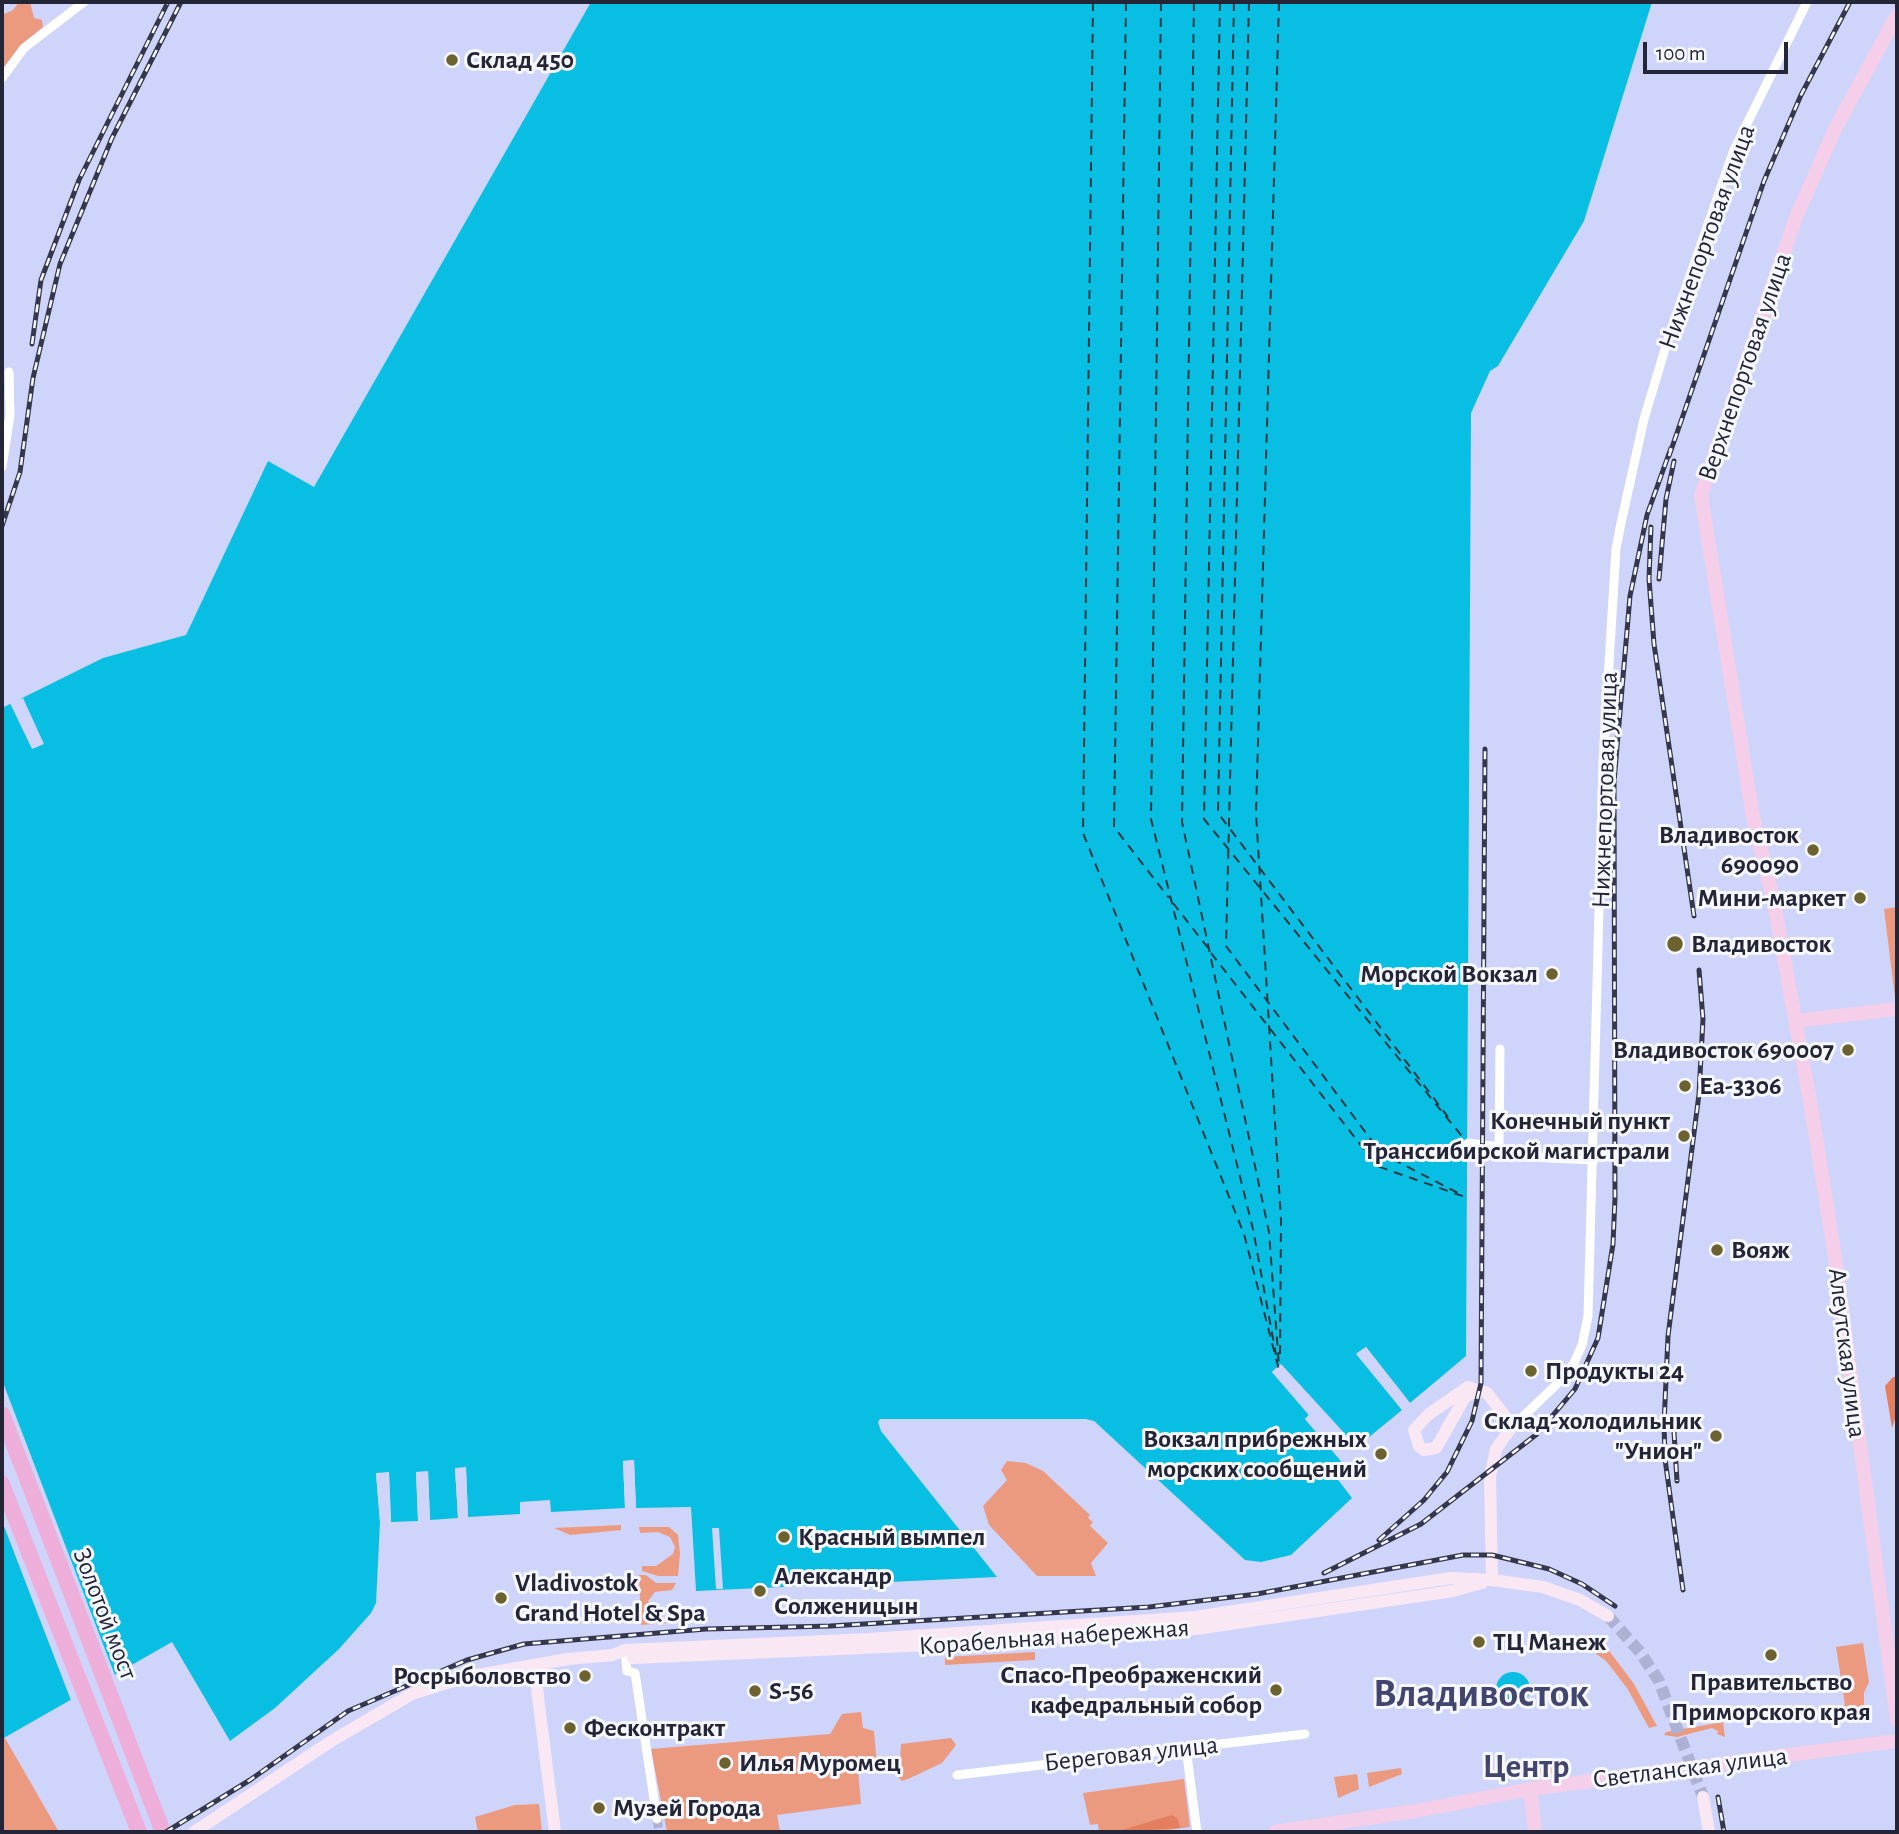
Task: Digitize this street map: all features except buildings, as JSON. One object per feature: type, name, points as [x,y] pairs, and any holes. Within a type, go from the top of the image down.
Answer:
[{"type":"highway","name":"Золотой мост","points":[[2,1414],[163,1832]]},
{"type":"highway","name":"Золотой мост","points":[[2,1484],[139,1832]]},
{"type":"main road","name":"Верхнепортовая улица","points":[[1790,987],[1763,861],[1701,495],[1796,217],[1836,127],[1897,15]]},
{"type":"main road","name":"Алеутская улица","points":[[1790,987],[1835,1257],[1897,1720]]},
{"type":"main road","points":[[1797,1021],[1897,1009]]},
{"type":"main road","points":[[1477,1391],[1465,1397],[1436,1448],[1424,1450],[1419,1446],[1414,1430],[1420,1422],[1458,1391],[1468,1387],[1487,1394],[1497,1404],[1511,1428]]},
{"type":"main road","name":"Нижнепортовая улица","points":[[1492,1580],[1491,1472],[1496,1449],[1511,1428]]},
{"type":"main road","name":"Корабельная набережная","points":[[194,1832],[391,1704],[466,1677],[534,1665],[621,1655],[1195,1617],[1451,1578],[1492,1580],[1558,1591],[1608,1616]]},
{"type":"main road","points":[[534,1665],[555,1832]]},
{"type":"main road","name":"Светланская улица","points":[[1275,1832],[1416,1811],[1530,1789],[1897,1741]]},
{"type":"main road","points":[[1530,1789],[1535,1832]]},
{"type":"main road","points":[[1703,1797],[1709,1832]]},
{"type":"street","points":[[2,78],[24,48],[85,2]]},
{"type":"street","name":"Нижнепортовая улица","points":[[1511,1428],[1568,1371],[1582,1345],[1588,1316],[1603,762],[1619,536],[1644,419],[1668,339],[1734,150],[1807,2]]},
{"type":"street","points":[[2,467],[10,415],[9,372]]},
{"type":"street","points":[[1500,1049],[1499,1147],[1506,1156],[1594,1160]]},
{"type":"street","points":[[1468,1143],[1499,1147]]},
{"type":"street","points":[[621,1655],[626,1671],[635,1673],[657,1819]]},
{"type":"street","name":"Береговая улица","points":[[957,1774],[1305,1734]]},
{"type":"street","points":[[1186,1748],[1197,1832]]},
{"type":"shaded area","points":[[19,2],[30,2],[34,18],[42,20],[43,27],[21,45],[2,70],[2,15],[13,10]]},
{"type":"shaded area","points":[[1897,907],[1897,998],[1895,998],[1884,909]]},
{"type":"shaded area","points":[[1896,1377],[1897,1413],[1892,1428],[1885,1386]]},
{"type":"shaded area","points":[[1007,1461],[1026,1463],[1043,1471],[1090,1515],[1088,1518],[1093,1522],[1090,1526],[1108,1543],[1091,1563],[1096,1576],[1037,1576],[989,1525],[983,1506],[1007,1480],[1001,1470]]},
{"type":"shaded area","points":[[621,1525],[621,1530],[570,1535],[554,1528]]},
{"type":"shaded area","points":[[639,1527],[669,1527],[678,1535],[678,1576],[658,1576],[642,1571],[642,1566],[656,1566],[673,1554],[675,1547],[670,1537],[658,1532],[640,1533]]},
{"type":"shaded area","points":[[639,1575],[646,1575],[656,1583],[676,1583],[672,1590],[655,1592],[648,1601],[668,1623],[641,1625]]},
{"type":"shaded area","points":[[1589,1634],[1610,1652],[1634,1684],[1657,1726],[1649,1728],[1627,1688],[1606,1661],[1580,1642]]},
{"type":"shaded area","points":[[1863,1643],[1869,1682],[1864,1693],[1864,1711],[1858,1719],[1830,1723],[1828,1711],[1845,1705],[1836,1647]]},
{"type":"shaded area","points":[[1035,1652],[1035,1660],[945,1665],[945,1657]]},
{"type":"shaded area","points":[[861,1712],[863,1728],[874,1731],[877,1766],[858,1770],[861,1804],[777,1815],[780,1832],[667,1832],[651,1749],[830,1734],[842,1714]]},
{"type":"shaded area","points":[[1723,1722],[1725,1737],[1712,1728],[1677,1737],[1664,1735],[1666,1732]]},
{"type":"shaded area","points":[[5,1738],[59,1832],[2,1832],[2,1739]]},
{"type":"shaded area","points":[[951,1738],[956,1745],[942,1763],[908,1779],[902,1781],[899,1778],[901,1744]]},
{"type":"shaded area","points":[[1553,1767],[1554,1773],[1499,1780],[1499,1774]]},
{"type":"shaded area","points":[[1401,1768],[1402,1774],[1369,1787],[1367,1773]]},
{"type":"shaded area","points":[[1357,1774],[1359,1789],[1338,1798],[1334,1777]]},
{"type":"shaded area","points":[[1184,1779],[1190,1827],[1153,1832],[1099,1832],[1098,1824],[1090,1825],[1083,1793]]},
{"type":"shaded area","points":[[539,1804],[542,1832],[478,1832],[475,1817],[515,1805]]},
{"type":"shaded area","points":[[1172,1815],[1178,1819],[1180,1828],[1115,1832]]},
{"type":"water","points":[[591,2],[1652,2],[1584,221],[1498,366],[1490,371],[1471,413],[1466,1356],[1410,1403],[1366,1347],[1357,1353],[1402,1410],[1357,1447],[1280,1365],[1272,1372],[1309,1415],[1305,1419],[1341,1461],[1332,1472],[1352,1498],[1291,1555],[1261,1562],[1245,1560],[1094,1421],[881,1419],[881,1431],[997,1577],[696,1591],[691,1507],[636,1508],[634,1460],[623,1461],[625,1508],[551,1512],[550,1500],[520,1502],[520,1514],[468,1517],[466,1468],[455,1469],[458,1518],[430,1520],[428,1472],[416,1472],[418,1521],[391,1522],[389,1473],[376,1474],[380,1522],[376,1603],[371,1613],[339,1649],[275,1708],[230,1741],[172,1642],[2,1739],[2,708],[103,658],[186,635],[268,461],[314,487]]},
{"type":"water","points":[[1513,1672],[1525,1677],[1530,1689],[1525,1701],[1513,1706],[1501,1701],[1496,1689],[1501,1677]]},
{"type":"pier","points":[[23,698],[44,744],[32,749],[10,703]]},
{"type":"pier","points":[[1366,1347],[1410,1403],[1408,1405],[1365,1351],[1361,1354],[1404,1408],[1402,1410],[1356,1354]]},
{"type":"pier","points":[[1281,1364],[1357,1447],[1354,1450],[1279,1370],[1277,1372],[1312,1413],[1310,1419],[1344,1459],[1341,1461],[1305,1419],[1309,1415],[1272,1372]]},
{"type":"pier","points":[[2,1380],[116,1678],[72,1703],[2,1521]]},
{"type":"pier","points":[[880,1419],[1086,1419],[1094,1421],[1103,1430],[1086,1423],[882,1423],[885,1431],[881,1431],[878,1422]]},
{"type":"pier","points":[[634,1460],[636,1508],[632,1508],[631,1464],[627,1464],[628,1508],[625,1508],[623,1461]]},
{"type":"pier","points":[[466,1467],[468,1517],[465,1517],[462,1471],[458,1472],[462,1518],[458,1518],[455,1468]]},
{"type":"pier","points":[[428,1471],[430,1520],[426,1520],[424,1475],[420,1475],[422,1520],[418,1520],[416,1472]]},
{"type":"pier","points":[[389,1472],[391,1522],[388,1522],[385,1476],[380,1476],[383,1522],[380,1522],[376,1473]]},
{"type":"pier","points":[[712,1528],[719,1528],[723,1589],[716,1589]]},
{"type":"ferry route","points":[[1093,2],[1083,833],[1244,1234],[1280,1374]]},
{"type":"ferry route","points":[[1126,2],[1114,827],[1169,898]]},
{"type":"ferry route","points":[[1161,2],[1151,819],[1253,1229],[1276,1355]]},
{"type":"ferry route","points":[[1194,2],[1182,822],[1269,1232],[1279,1366]]},
{"type":"ferry route","points":[[1220,2],[1204,819],[1465,1140]]},
{"type":"ferry route","points":[[1234,2],[1218,813],[1448,1117]]},
{"type":"ferry route","points":[[1249,2],[1226,946],[1381,1153],[1460,1194]]},
{"type":"ferry route","points":[[1279,2],[1256,813],[1281,1220],[1280,1359]]},
{"type":"ferry route","points":[[1173,903],[1208,948]]},
{"type":"ferry route","points":[[1211,953],[1377,1166],[1468,1198]]},
{"type":"tunnel","points":[[1608,1616],[1640,1652],[1659,1681],[1703,1797]]},
{"type":"tunnel","points":[[657,1819],[659,1832]]},
{"type":"railway","points":[[32,344],[41,280],[79,180],[168,2]]},
{"type":"railway","points":[[2,526],[20,472],[33,378],[60,264],[112,138],[181,2]]},
{"type":"railway","points":[[1669,456],[1764,181],[1801,95],[1850,2]]},
{"type":"railway","points":[[1324,1573],[1421,1524],[1537,1434],[1575,1389],[1598,1338],[1613,1244],[1615,1198],[1614,782],[1630,596],[1647,515],[1671,448]]},
{"type":"railway","points":[[1659,579],[1666,499],[1674,461]]},
{"type":"railway","points":[[1651,527],[1649,579],[1654,644],[1694,916]]},
{"type":"railway","points":[[1379,1540],[1424,1500],[1447,1472],[1472,1421],[1481,1383],[1485,749]]},
{"type":"railway","points":[[1683,1590],[1665,1459],[1664,1424],[1668,1336],[1699,1094],[1703,1019],[1699,970]]},
{"type":"railway","points":[[1674,1432],[1677,1481]]},
{"type":"railway","points":[[166,1832],[250,1780],[348,1711],[467,1660],[524,1644],[706,1629],[830,1626],[1149,1607],[1257,1594],[1463,1555],[1492,1555],[1549,1569],[1582,1584],[1615,1606]]},
{"type":"railway","points":[[1718,1797],[1724,1832]]},
{"type":"place","name":"Склад 450","points":[[452,60]]},
{"type":"place","name":"Владивосток 690090","points":[[1813,850]]},
{"type":"place","name":"Мини-маркет","points":[[1860,898]]},
{"type":"place","name":"Владивосток","points":[[1675,944]]},
{"type":"place","name":"Морской Вокзал","points":[[1552,974]]},
{"type":"place","name":"Владивосток 690007","points":[[1848,1050]]},
{"type":"place","name":"Еа-3306","points":[[1685,1086]]},
{"type":"place","name":"Конечный пункт Транссибирской магистрали","points":[[1684,1136]]},
{"type":"place","name":"Вояж","points":[[1717,1250]]},
{"type":"place","name":"Продукты 24","points":[[1531,1371]]},
{"type":"place","name":"Склад-холодильник \"Унион\"","points":[[1716,1436]]},
{"type":"place","name":"Вокзал прибрежных морских сообщений","points":[[1381,1454]]},
{"type":"place","name":"Красный вымпел","points":[[784,1537]]},
{"type":"place","name":"Александр Солженицын","points":[[760,1591]]},
{"type":"place","name":"Vladivostok Grand Hotel & Spa","points":[[501,1598]]},
{"type":"place","name":"ТЦ Манеж","points":[[1479,1642]]},
{"type":"place","name":"Правительство Приморского края","points":[[1771,1655]]},
{"type":"place","name":"Росрыболовство","points":[[585,1676]]},
{"type":"place","name":"Спасо-Преображенский кафедральный собор","points":[[1276,1690]]},
{"type":"place","name":"S-56","points":[[755,1691]]},
{"type":"place","name":"Фесконтракт","points":[[570,1728]]},
{"type":"place","name":"Илья Муромец","points":[[725,1763]]},
{"type":"place","name":"Музей Города","points":[[599,1808]]},
{"type":"district","name":"Владивосток","points":[[1481,1694]]},
{"type":"district","name":"Центр","points":[[1526,1767]]}]
